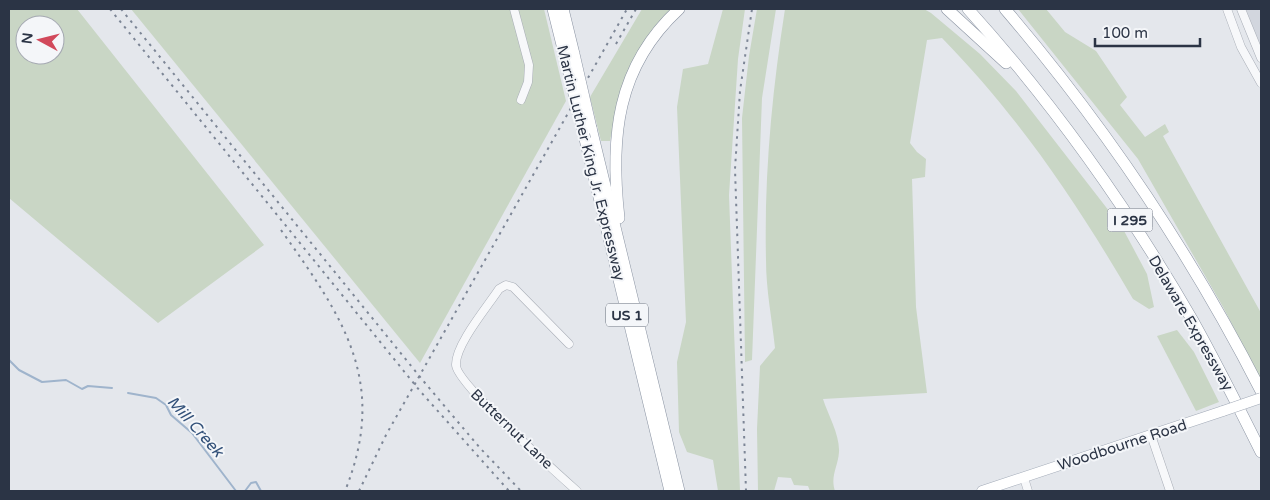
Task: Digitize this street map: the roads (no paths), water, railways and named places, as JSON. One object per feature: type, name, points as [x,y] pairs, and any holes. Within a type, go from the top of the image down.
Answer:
[{"type":"highway","name":"Martin Luther King Jr. Expressway","points":[[553,9],[670,491]]},
{"type":"highway","name":"Martin Luther King Jr. Expressway","points":[[562,9],[679,491]]},
{"type":"highway","points":[[624,265],[615,165],[620,111],[627,86],[644,52],[658,31],[679,9]]},
{"type":"highway","points":[[947,9],[983,40],[1050,108]]},
{"type":"highway","name":"Delaware Expressway","points":[[968,9],[1050,108],[1114,196],[1176,292],[1213,358],[1261,452]]},
{"type":"highway","name":"Delaware Expressway","points":[[1005,9],[1068,85],[1139,184],[1191,264],[1261,391]]},
{"type":"main road","name":"Woodbourne Road","points":[[982,491],[1261,398]]},
{"type":"street","points":[[514,9],[529,65],[528,82],[521,100]]},
{"type":"street","points":[[1227,9],[1241,47],[1261,83]]},
{"type":"street","points":[[1240,9],[1261,58]]},
{"type":"street","name":"Butternut Lane","points":[[569,344],[513,288],[506,285],[499,289],[466,340],[456,359],[455,367],[464,382],[481,402],[577,491]]},
{"type":"street","points":[[1151,435],[1170,491]]},
{"type":"street","points":[[1024,478],[1028,491]]},
{"type":"waterway","name":"Mill Creek","points":[[9,360],[19,370],[42,382],[66,380],[82,389],[88,386],[112,388]]},
{"type":"waterway","name":"Mill Creek","points":[[128,393],[156,398],[166,405],[171,415],[192,433],[236,491]]},
{"type":"waterway","name":"Mill Creek","points":[[245,491],[251,483],[256,482],[261,491]]},
{"type":"railway","points":[[110,9],[420,391],[509,491]]},
{"type":"railway","points":[[121,9],[425,383],[480,448],[521,491]]},
{"type":"railway","points":[[359,491],[386,435],[627,9]]},
{"type":"railway","points":[[616,44],[636,9]]},
{"type":"railway","points":[[746,491],[735,169],[740,91],[752,9]]},
{"type":"railway","points":[[281,230],[323,292],[340,322],[353,352],[360,383],[362,416],[357,452],[345,491]]}]
